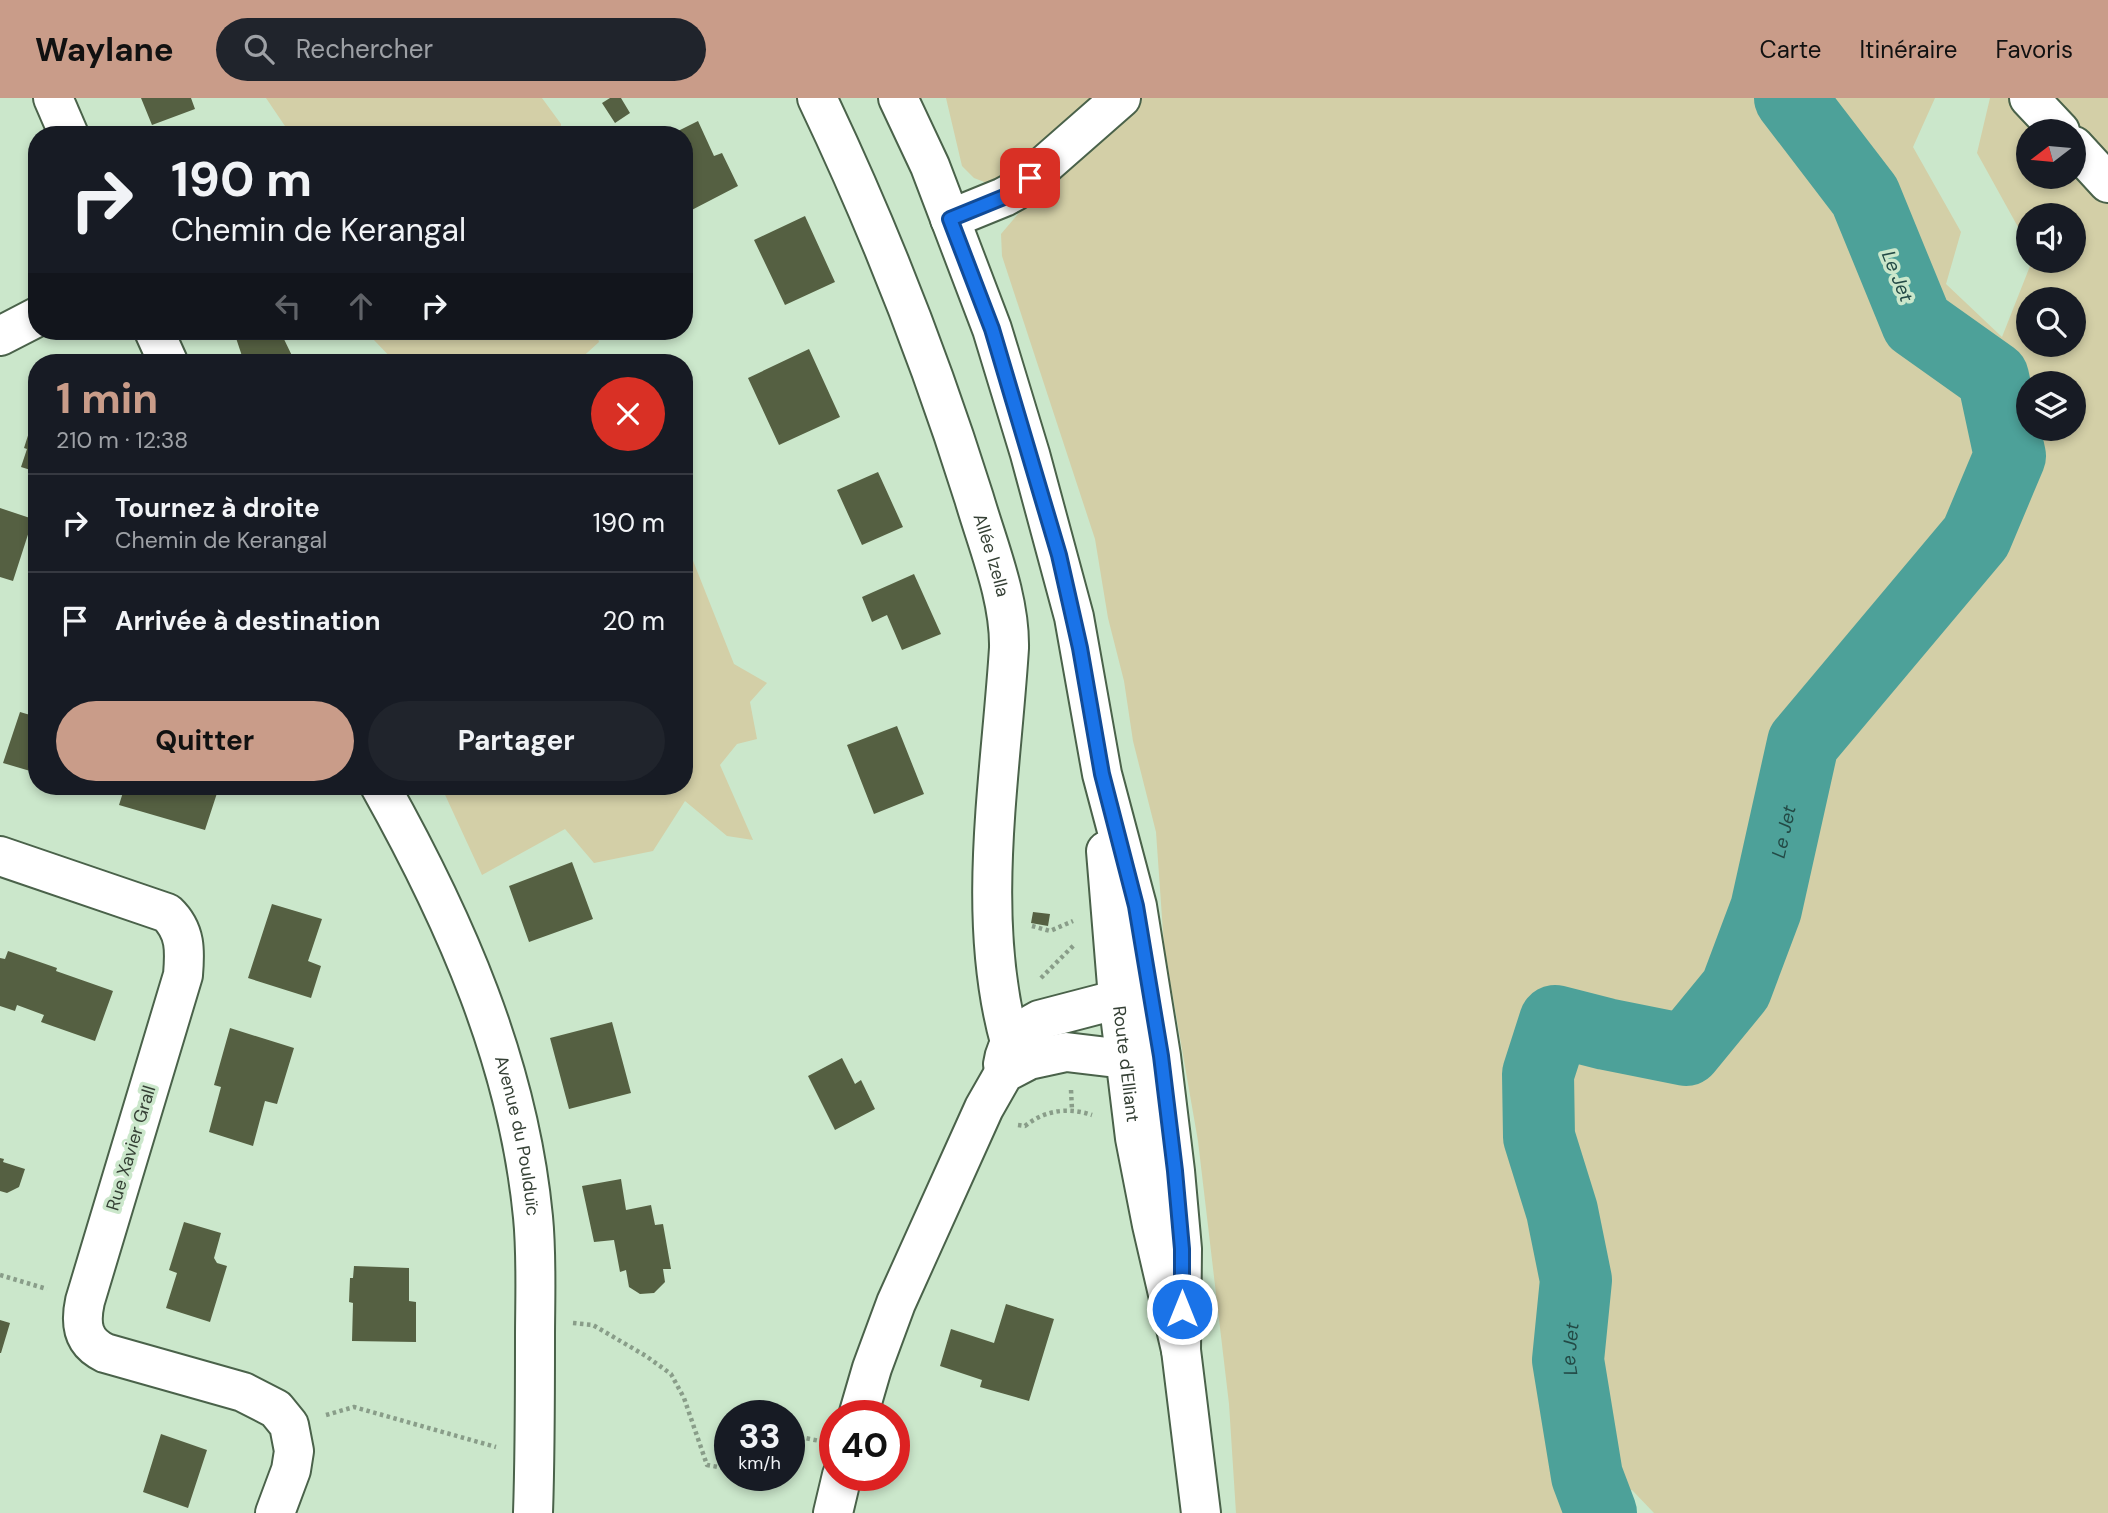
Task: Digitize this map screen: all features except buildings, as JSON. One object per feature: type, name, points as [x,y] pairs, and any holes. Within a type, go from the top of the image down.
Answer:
[{"type":"street","points":[[53,98],[65,126]]},
{"type":"street","name":"Allée Izella","points":[[817,98],[891,266],[939,391],[1006,611],[1009,648],[992,891],[998,991],[1007,1057]]},
{"type":"street","name":"Route d'Elliant","points":[[898,98],[930,166],[992,329],[1059,555],[1080,648],[1102,774],[1136,906],[1134,995],[1143,1057],[1175,1171],[1182,1249],[1181,1350],[1201,1513]]},
{"type":"street","name":"Route d'Elliant","points":[[920,98],[930,166]]},
{"type":"street","points":[[950,219],[1015,191],[1121,98]]},
{"type":"street","points":[[2029,98],[2049,119]]},
{"type":"street","points":[[2086,159],[2108,183]]},
{"type":"street","points":[[0,336],[28,322]]},
{"type":"street","name":"Avenue du Poulduïc","points":[[385,795],[446,910],[489,1019],[507,1075],[533,1218],[533,1513]]},
{"type":"street","name":"Rue Xavier Grall","points":[[0,856],[167,913],[176,922],[186,950],[183,975],[85,1301],[81,1320],[85,1334],[96,1349],[124,1360],[243,1392],[276,1409],[289,1425]]},
{"type":"street","points":[[863,1400],[896,1303],[1007,1057],[1027,1026],[1040,1020],[1134,995]]},
{"type":"street","points":[[1007,1057],[1029,1060],[1066,1052],[1143,1057]]},
{"type":"street","points":[[275,1513],[291,1470],[294,1451],[289,1425]]},
{"type":"street","points":[[833,1513],[838,1491]]},
{"type":"path","points":[[992,891],[1038,929],[1059,929],[1078,917]]},
{"type":"path","points":[[0,1275],[85,1301]]},
{"type":"path","points":[[593,1325],[671,1374],[684,1398],[707,1465],[714,1466]]},
{"type":"path","points":[[289,1425],[355,1407],[492,1446],[535,1452]]},
{"type":"shaded area","points":[[266,98],[542,98],[561,124],[561,126],[285,126]]},
{"type":"shaded area","points":[[946,98],[1935,98],[1913,147],[1961,232],[1946,284],[2002,337],[2016,302],[2016,357],[2086,357],[2086,287],[2022,287],[2027,273],[2086,273],[2086,203],[2016,203],[2016,223],[1977,153],[1990,98],[2108,98],[2108,1513],[1654,1513],[1632,1490],[1571,1513],[1236,1513],[1229,1404],[1198,1141],[1164,946],[1156,832],[1133,741],[1124,681],[1108,618],[1095,539],[1002,256],[1001,234],[1024,207],[992,185],[974,178],[962,166]]},
{"type":"shaded area","points":[[374,340],[599,342],[586,354],[387,354]]},
{"type":"shaded area","points":[[693,561],[734,664],[767,683],[750,702],[757,739],[737,744],[720,765],[753,840],[727,836],[685,801],[653,851],[594,863],[565,829],[482,875],[445,795],[693,795]]},
{"type":"waterway","name":"Le Jet","points":[[1601,1513],[1587,1476],[1568,1360],[1576,1280],[1562,1211],[1539,1137],[1538,1074],[1555,1021],[1686,1050],[1736,989],[1766,909],[1803,743],[1976,537],[2010,456],[1993,377],[1917,323],[1865,196],[1790,98]]},
{"type":"route","points":[[1030,178],[1004,197],[950,219],[992,329],[1059,555],[1080,648],[1102,774],[1136,906],[1161,1056],[1175,1171],[1182,1249],[1182,1309]]}]
